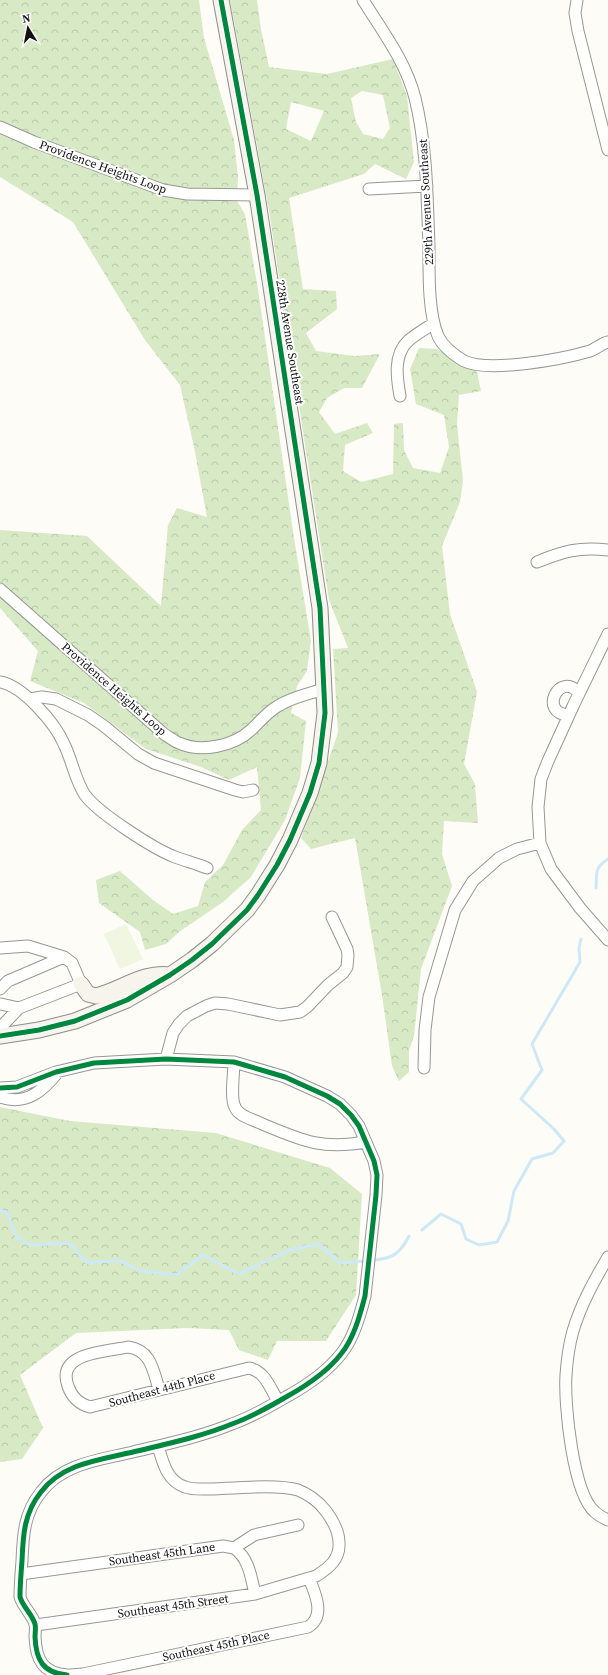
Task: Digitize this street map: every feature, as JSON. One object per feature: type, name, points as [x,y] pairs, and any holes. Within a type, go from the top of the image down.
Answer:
[{"type":"main road","name":"228th Avenue Southeast","points":[[0,1036],[38,1030],[92,1015],[127,1000],[170,975],[212,944],[247,910],[258,896],[277,865],[296,827],[310,793],[319,763],[325,713],[320,608],[257,195],[221,0]]},
{"type":"main road","points":[[81,984],[88,994],[96,996],[149,975],[170,975]]},
{"type":"street","name":"229th Avenue Southeast","points":[[363,0],[398,55],[410,79],[421,125],[427,186],[429,279],[434,322],[439,337],[445,346],[453,354],[465,361],[490,366],[573,356],[592,350],[608,341]]},
{"type":"street","points":[[577,0],[575,13],[578,31],[608,150]]},
{"type":"street","name":"Providence Heights Loop","points":[[0,127],[34,142],[163,190],[187,194],[257,195]]},
{"type":"street","points":[[369,188],[427,186]]},
{"type":"street","points":[[400,396],[397,369],[402,350],[407,342],[434,322]]},
{"type":"street","points":[[537,562],[560,552],[577,549],[608,550]]},
{"type":"street","name":"Providence Heights Loop","points":[[0,590],[164,734],[180,743],[194,747],[208,748],[233,741],[251,730],[266,714],[279,705],[291,699],[324,689]]},
{"type":"street","points":[[608,634],[579,693],[541,779],[538,807],[540,843],[551,869],[580,908],[608,940]]},
{"type":"street","points":[[0,682],[17,688],[30,699],[62,738],[79,784],[85,795],[93,803],[134,833],[162,851],[207,868]]},
{"type":"street","points":[[569,715],[560,713],[554,707],[554,694],[560,688],[568,687],[573,688],[579,693]]},
{"type":"street","points":[[30,699],[42,697],[56,699],[88,715],[113,732],[138,754],[154,763],[235,790],[243,792],[253,790]]},
{"type":"street","points":[[424,1068],[425,1030],[429,997],[455,910],[473,881],[499,858],[517,850],[540,843]]},
{"type":"street","points":[[166,1059],[173,1033],[179,1024],[191,1013],[206,1006],[215,1003],[228,1004],[280,1015],[300,1012],[307,1007],[328,985],[343,973],[346,967],[348,955],[347,949],[332,918]]},
{"type":"street","points":[[0,948],[28,946],[64,957],[72,964],[81,984],[19,1008],[0,1028]]},
{"type":"street","points":[[0,989],[8,981],[64,957]]},
{"type":"street","points":[[0,1004],[19,1008]]},
{"type":"street","points":[[0,1088],[21,1086],[59,1071],[101,1063],[166,1059],[234,1062],[286,1078],[327,1096],[340,1104],[352,1115],[374,1161],[377,1175],[365,1296],[355,1326],[341,1354],[320,1375],[259,1412],[232,1424],[158,1446],[81,1464],[63,1472],[50,1482],[40,1493],[28,1516],[23,1534],[20,1597],[22,1604],[36,1625],[36,1650],[42,1665],[49,1671],[65,1675]]},
{"type":"street","points":[[234,1062],[233,1101],[235,1108],[245,1116],[291,1137],[310,1142],[336,1145],[366,1142]]},
{"type":"street","points":[[0,1097],[9,1100],[24,1098],[36,1094],[45,1088],[59,1071]]},
{"type":"street","points":[[608,1257],[583,1301],[571,1338],[566,1376],[566,1404],[576,1471],[587,1502],[595,1512],[608,1520]]},
{"type":"street","name":"Southeast 44th Place","points":[[159,1389],[147,1356],[141,1351],[133,1348],[128,1347],[80,1357],[74,1360],[67,1370],[66,1377],[71,1393],[76,1400],[83,1405],[90,1407],[248,1368],[255,1369],[261,1373],[278,1401]]},
{"type":"street","name":"Southeast 45th Street","points":[[36,1625],[255,1594],[316,1576],[331,1565],[335,1560],[339,1546],[333,1521],[322,1506],[314,1499],[298,1491],[281,1488],[186,1488],[168,1474],[158,1446]]},
{"type":"street","points":[[255,1594],[244,1559],[234,1548],[254,1535],[298,1524]]},
{"type":"street","name":"Southeast 45th Lane","points":[[21,1574],[223,1546],[234,1548]]},
{"type":"street","name":"Southeast 45th Place","points":[[65,1675],[83,1674],[308,1627],[314,1620],[318,1608],[318,1602],[309,1578]]},
{"type":"green space","points":[[0,0],[199,0],[204,38],[234,140],[238,177],[237,201],[245,214],[258,289],[294,538],[311,641],[307,671],[297,686],[291,713],[306,721],[300,778],[285,820],[251,877],[223,902],[179,932],[166,944],[145,950],[140,932],[99,903],[96,880],[120,871],[153,900],[173,914],[198,906],[205,882],[223,865],[242,830],[261,810],[257,767],[229,780],[201,767],[146,749],[84,703],[30,681],[38,651],[0,608],[0,530],[87,536],[161,606],[168,525],[177,508],[207,517],[194,447],[180,385],[145,340],[73,222],[0,177]]},
{"type":"green space","points":[[230,0],[257,0],[269,67],[327,74],[393,59],[407,96],[414,162],[406,179],[375,164],[364,174],[289,198],[303,289],[336,291],[337,309],[306,333],[316,351],[354,356],[380,354],[362,388],[344,388],[327,398],[319,412],[335,434],[367,423],[373,433],[345,445],[343,471],[361,482],[393,474],[394,424],[403,423],[404,450],[413,468],[440,473],[449,447],[444,415],[416,404],[410,369],[419,348],[437,349],[477,372],[481,391],[459,395],[457,425],[463,480],[460,502],[442,546],[450,614],[477,692],[464,764],[475,784],[478,823],[444,821],[442,854],[452,886],[421,969],[414,1036],[409,1050],[409,1072],[399,1081],[392,1066],[382,995],[355,838],[311,849],[301,838],[338,733],[333,649],[348,648],[329,600],[269,211]],"holes":[[[362,91],[383,95],[390,128],[383,139],[363,134],[356,122],[351,98]],[[291,102],[324,111],[311,141],[286,129]]]},
{"type":"green space","points":[[126,924],[143,959],[120,969],[104,934]]},
{"type":"green space","points":[[0,1107],[70,1121],[216,1133],[330,1168],[362,1194],[356,1295],[326,1341],[277,1341],[268,1360],[239,1350],[229,1330],[187,1328],[76,1333],[20,1375],[43,1428],[22,1459],[0,1462]]},
{"type":"waterway","points":[[596,888],[598,868],[608,859]]},
{"type":"waterway","points":[[422,1230],[441,1214],[461,1224],[466,1239],[479,1245],[497,1242],[508,1221],[514,1191],[532,1159],[553,1153],[564,1141],[554,1129],[521,1099],[542,1070],[532,1044],[580,962],[579,948],[581,939]]},
{"type":"waterway","points":[[0,1210],[7,1213],[17,1238],[30,1245],[69,1243],[87,1263],[119,1260],[141,1271],[176,1275],[203,1255],[239,1274],[290,1250],[318,1244],[341,1263],[366,1261]]},
{"type":"waterway","points":[[372,1260],[390,1257],[395,1254],[399,1251],[409,1236]]},
{"type":"cycle path","points":[[0,1036],[39,1030],[75,1021],[127,1000],[170,975],[212,944],[247,910],[277,865],[290,840],[310,793],[319,763],[325,713],[320,608],[257,195],[221,0]]},
{"type":"cycle path","points":[[0,1088],[17,1087],[56,1072],[94,1063],[166,1059],[234,1062],[285,1077],[327,1096],[340,1104],[359,1126],[374,1161],[377,1175],[365,1296],[359,1318],[350,1341],[346,1348],[329,1367],[294,1393],[260,1412],[220,1429],[83,1464],[71,1469],[50,1482],[35,1500],[28,1516],[24,1533],[20,1597],[35,1624],[37,1652],[42,1664],[52,1671],[67,1675]]}]
